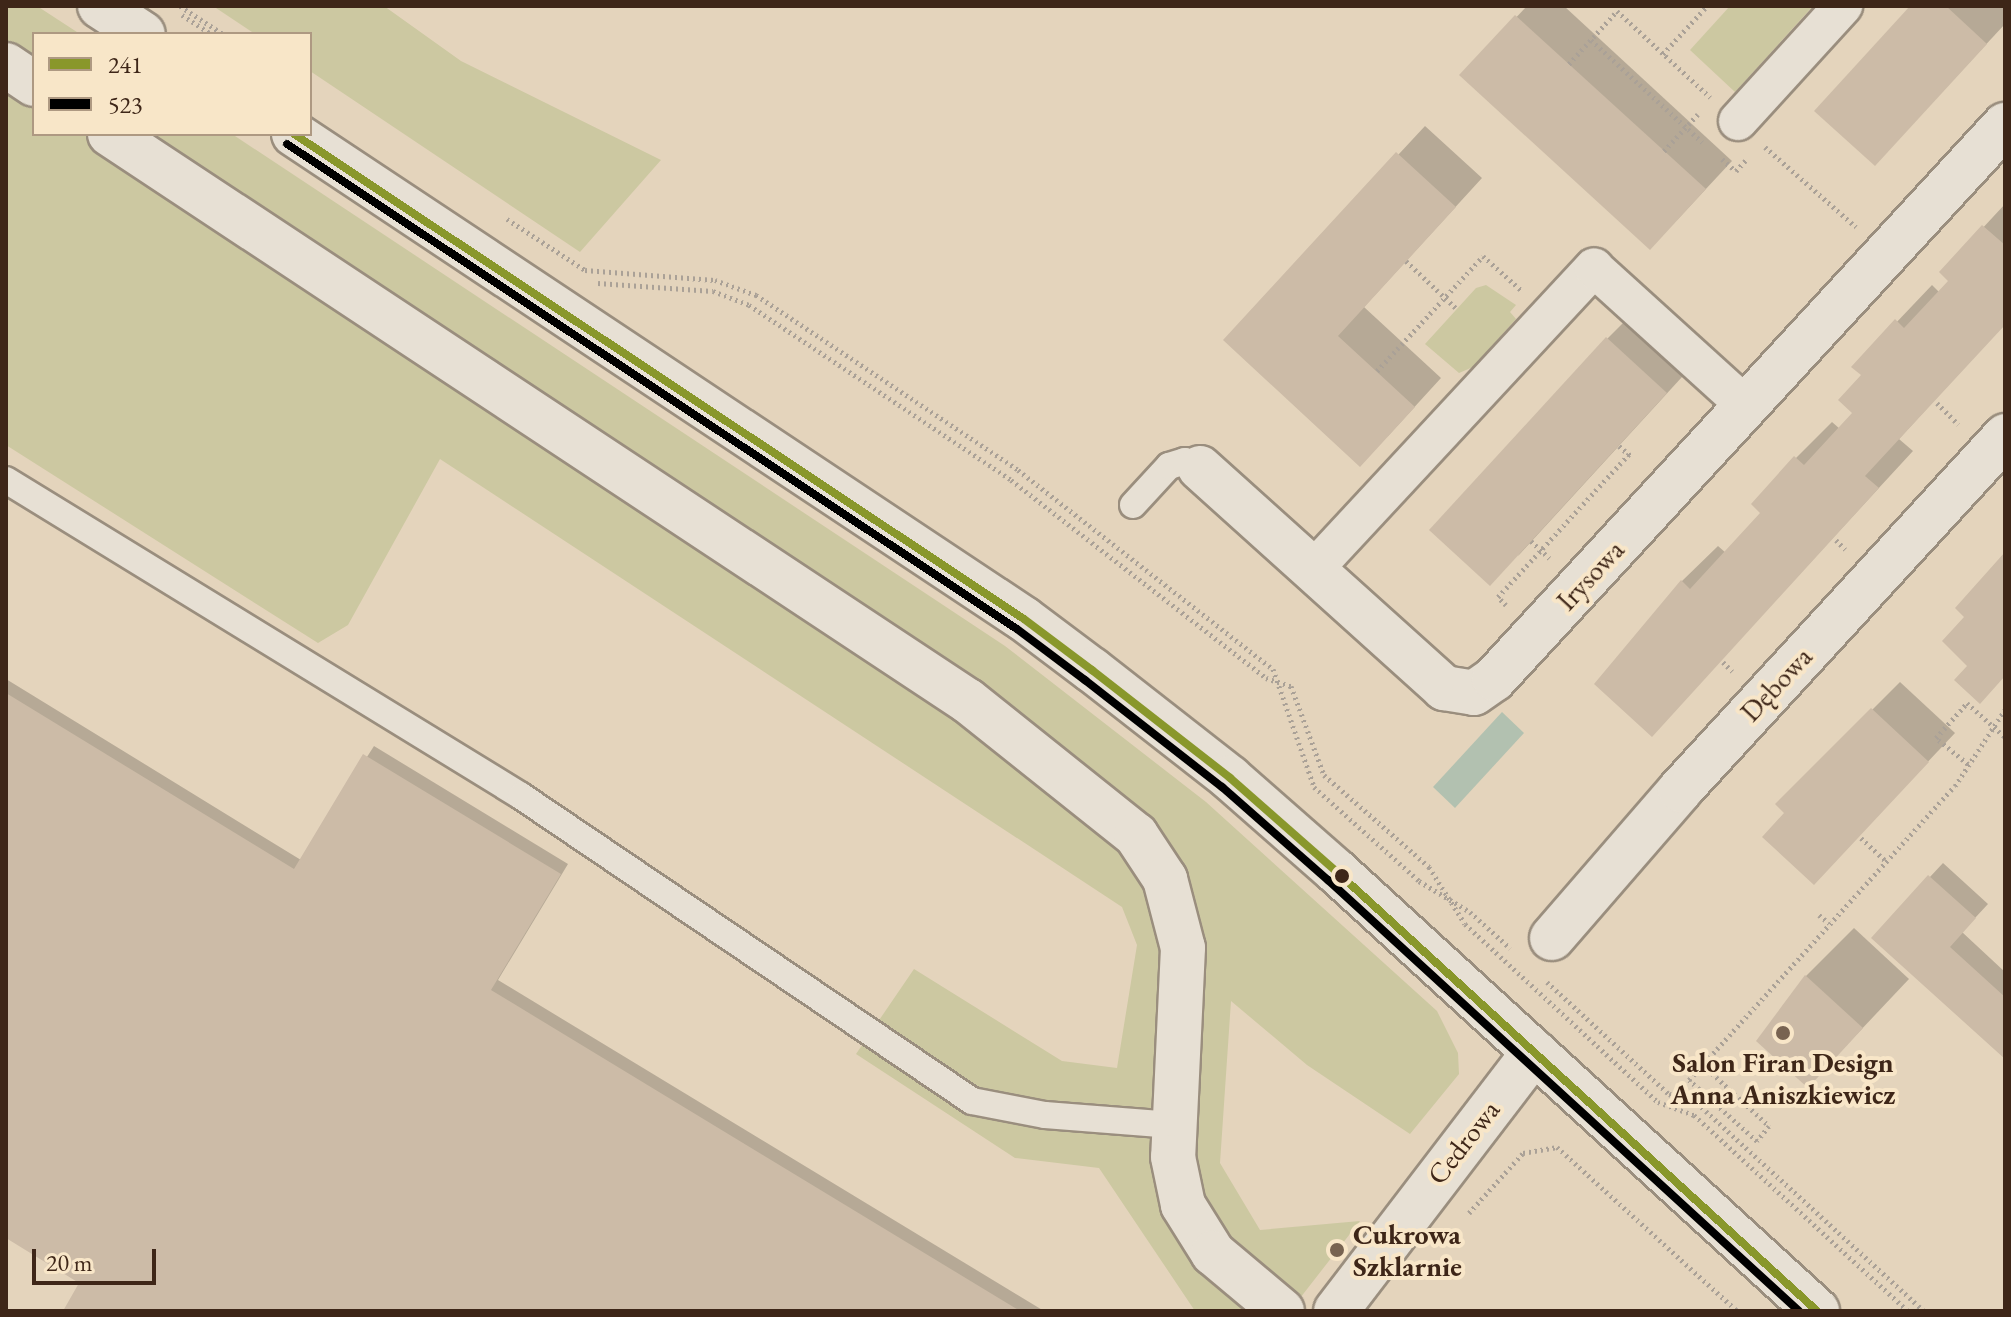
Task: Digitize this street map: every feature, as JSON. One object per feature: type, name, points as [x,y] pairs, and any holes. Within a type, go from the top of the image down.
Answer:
[{"type":"street","points":[[100,6],[140,32]]},
{"type":"street","points":[[1720,123],[1843,6]]},
{"type":"street","points":[[6,65],[32,83]]},
{"type":"street","name":"Irysowa","points":[[1200,468],[1444,688],[1474,693],[1494,679],[2005,125]]},
{"type":"street","points":[[113,136],[968,701],[1121,820],[1165,879],[1179,919],[1183,948],[1173,1157],[1183,1205],[1200,1235],[1232,1273],[1282,1311]]},
{"type":"street","points":[[297,136],[1024,619],[1230,778],[1817,1311]]},
{"type":"street","points":[[1313,570],[1594,268],[1746,406]]},
{"type":"street","name":"Dębowa","points":[[1536,956],[1680,790],[2005,436]]},
{"type":"street","name":"Cedrowa","points":[[1336,1311],[1534,1052]]},
{"type":"lane","name":"Irysowa","points":[[1133,505],[1169,466],[1185,461],[1200,468]]},
{"type":"lane","points":[[6,480],[521,796],[972,1101],[1045,1115],[1173,1125]]},
{"type":"path","points":[[168,6],[208,32]]},
{"type":"path","points":[[180,6],[220,32]]},
{"type":"path","points":[[1663,54],[1707,6]]},
{"type":"path","points":[[1569,64],[1617,11],[1663,54],[1720,123],[1886,254]]},
{"type":"path","points":[[1591,40],[1706,145]]},
{"type":"path","points":[[1664,151],[1685,127],[1720,123]]},
{"type":"path","points":[[1716,154],[1736,171],[1720,123]]},
{"type":"path","points":[[493,210],[585,270],[715,280],[756,295],[1029,479],[1273,669],[1314,787],[1419,881],[1536,956],[1669,1094],[1697,1103],[1924,1311]]},
{"type":"path","points":[[1377,371],[1483,256],[1549,316]]},
{"type":"path","points":[[1406,261],[1457,309]]},
{"type":"path","points":[[1619,446],[1636,460]]},
{"type":"path","points":[[1531,541],[1549,558]]},
{"type":"path","points":[[1968,764],[1936,738],[1967,703],[2005,737]]},
{"type":"path","points":[[1703,1065],[1769,1126],[1757,1141],[1689,1080],[1886,861],[1968,764],[1991,725],[2005,710]]},
{"type":"path","points":[[1861,838],[1886,861]]},
{"type":"path","points":[[1819,915],[1829,923]]},
{"type":"path","points":[[1715,1119],[1722,1110]]},
{"type":"path","points":[[1462,1222],[1523,1153],[1557,1147],[1737,1311]]},
{"type":"shaded area","points":[[6,6],[37,6],[77,32],[32,32],[32,136],[235,136],[1005,646],[1206,802],[1437,1011],[1458,1053],[1459,1074],[1410,1134],[1307,1065],[1231,1001],[1220,1163],[1260,1230],[1360,1221],[1290,1311],[1195,1311],[1099,1168],[1015,1158],[856,1054],[914,969],[1062,1061],[1117,1068],[1137,945],[1122,907],[440,459],[348,625],[318,643],[6,445]]},
{"type":"shaded area","points":[[213,6],[384,6],[461,61],[661,160],[580,252],[312,72],[312,32],[252,32]]},
{"type":"shaded area","points":[[1730,6],[1813,6],[1735,92],[1690,50]]},
{"type":"shaded area","points":[[1486,285],[1516,305],[1510,312],[1516,319],[1473,367],[1459,373],[1425,344],[1476,288]]},
{"type":"shaded area","points":[[1502,712],[1524,733],[1455,808],[1433,787]]},
{"type":"building","points":[[1910,6],[1946,6],[1987,44],[1875,166],[1814,111]]},
{"type":"building","points":[[1515,15],[1706,189],[1650,250],[1459,75]]},
{"type":"building","points":[[1396,152],[1456,207],[1338,336],[1415,407],[1360,467],[1223,340]]},
{"type":"building","points":[[1982,225],[2005,245],[2005,325],[1865,476],[1879,488],[1652,737],[1594,684],[1681,580],[1690,589],[1760,513],[1751,504],[1794,456],[1804,465],[1852,413],[1838,400],[1861,375],[1851,367],[1895,319],[1904,328],[1948,281],[1939,272]]},
{"type":"building","points":[[1606,337],[1667,393],[1490,586],[1429,530]]},
{"type":"building","points":[[2005,552],[2005,676],[1980,704],[1954,680],[1967,666],[1942,641],[1964,617],[1955,608]]},
{"type":"building","points":[[6,693],[294,869],[363,754],[561,874],[491,990],[1020,1311],[63,1311],[79,1283],[6,1238]]},
{"type":"building","points":[[1871,708],[1929,762],[1814,885],[1762,837],[1784,813],[1775,804]]},
{"type":"building","points":[[1928,875],[1976,918],[1950,947],[2005,997],[2005,1059],[1871,938]]},
{"type":"building","points":[[1805,975],[1863,1028],[1808,1088],[1756,1041]]},
{"type":"transit line","name":"241","points":[[297,136],[1024,619],[1092,670],[1230,778],[1336,871],[1817,1311]]},
{"type":"transit line","name":"523","points":[[287,144],[1017,629],[1085,680],[1222,787],[1328,880],[1799,1311]]},
{"type":"place","name":"Salon Firan Design Anna Aniszkiewicz","points":[[1783,1033]]},
{"type":"place","name":"Cukrowa Szklarnie","points":[[1337,1250]]}]
